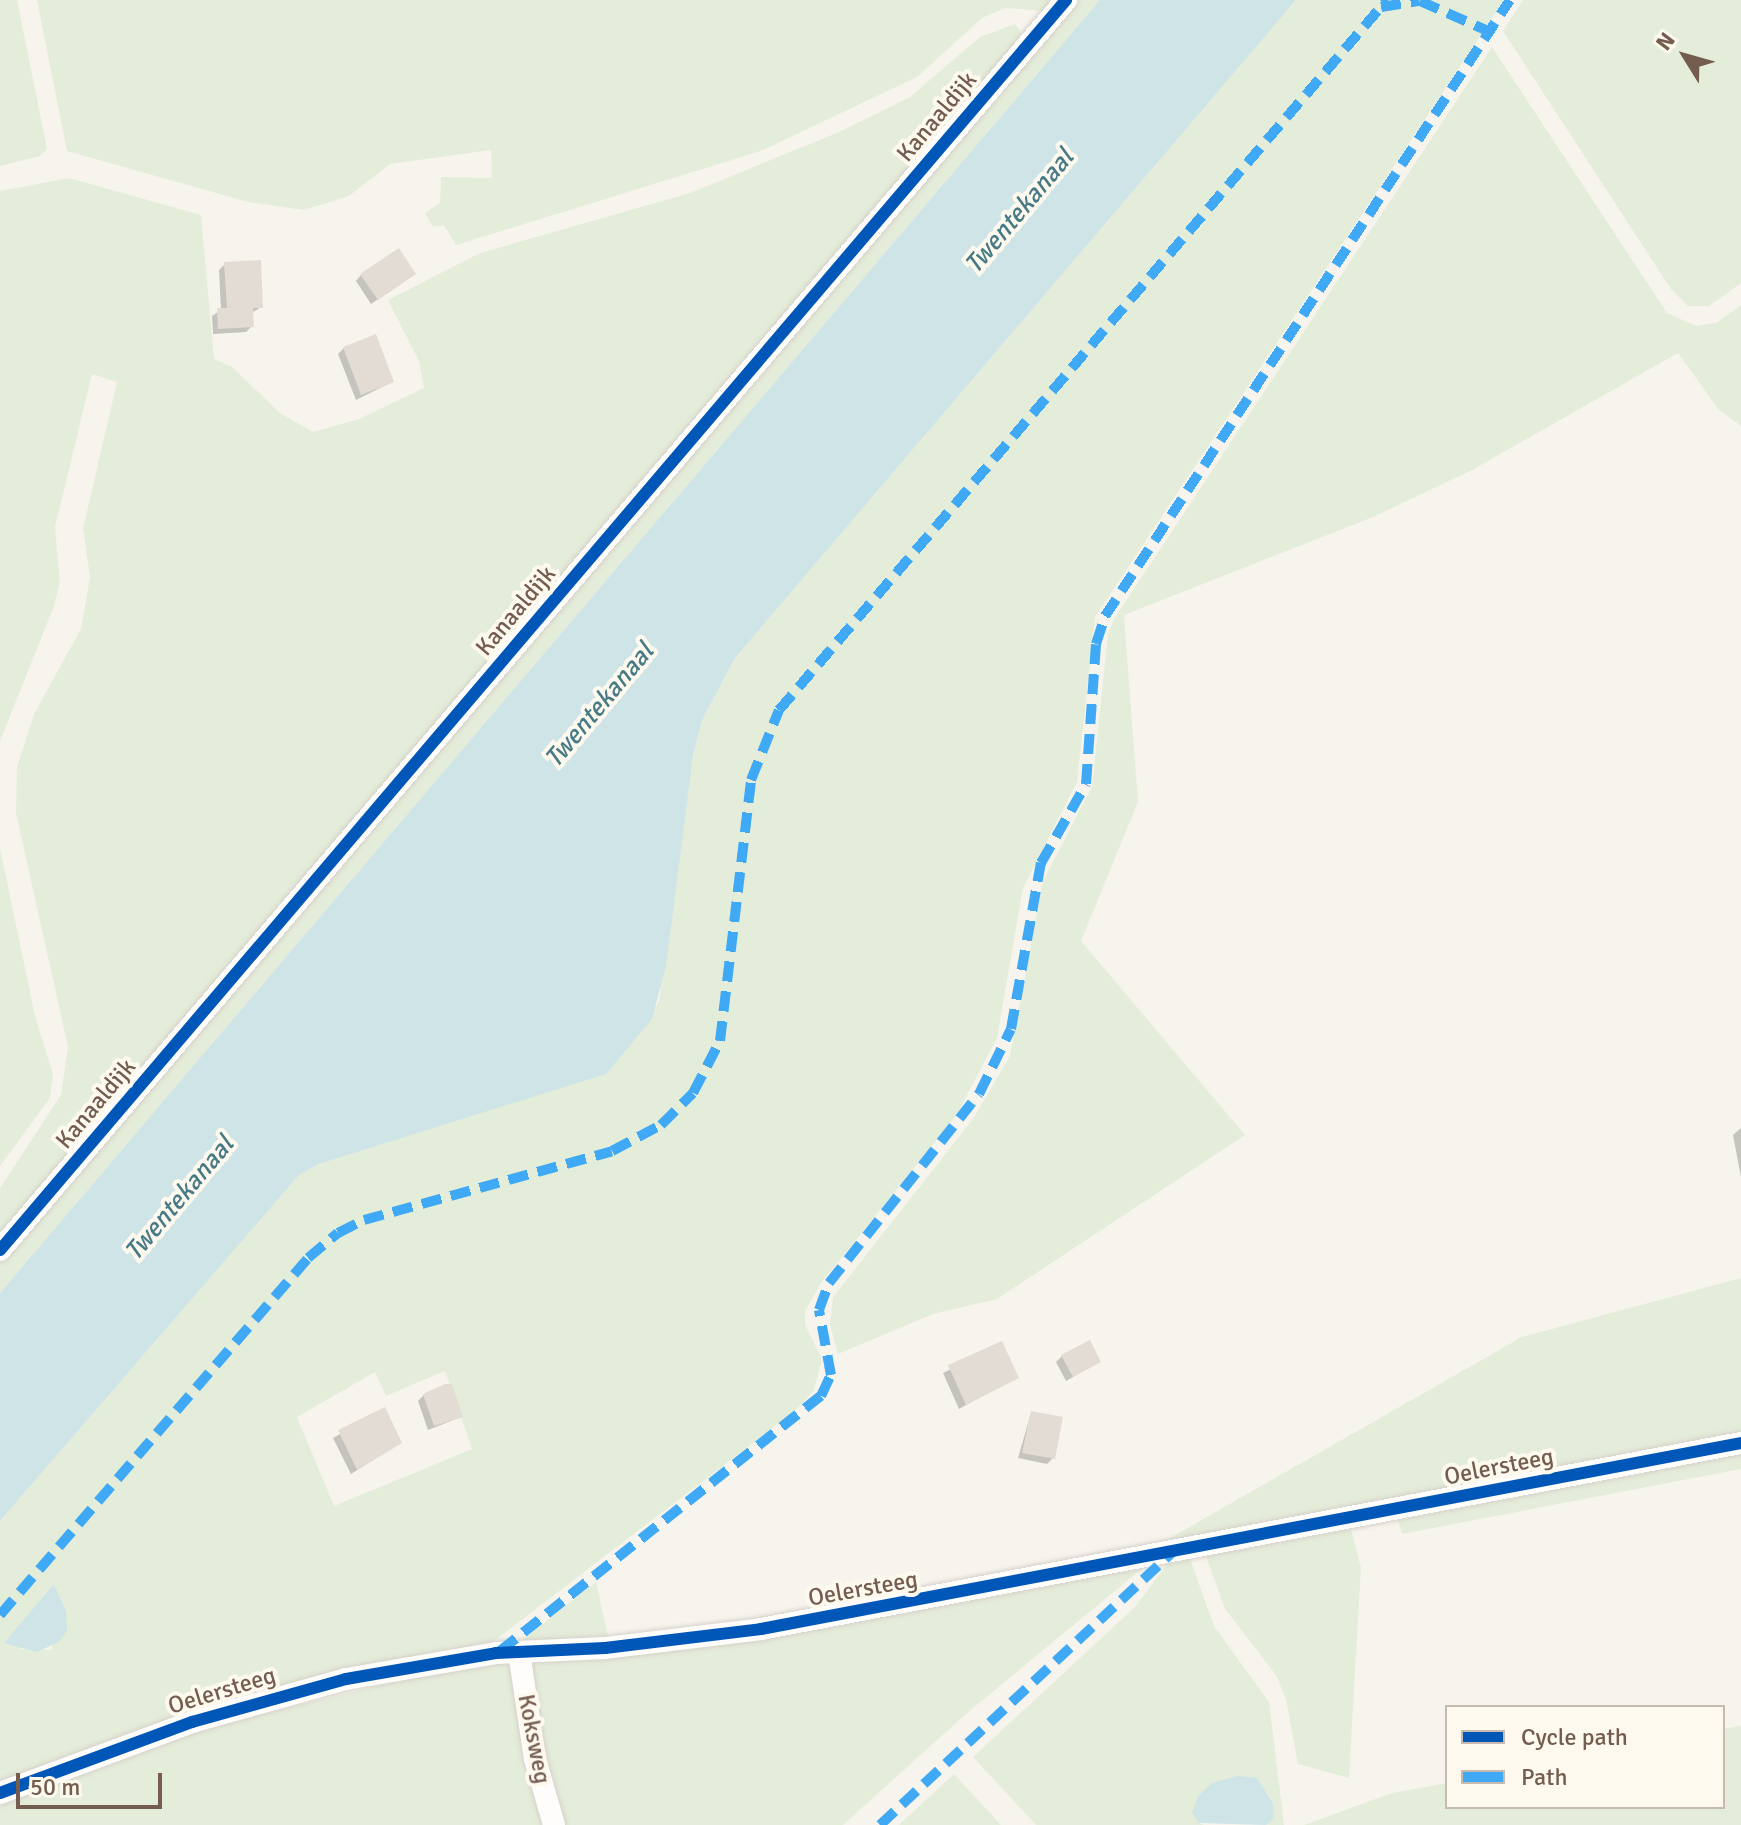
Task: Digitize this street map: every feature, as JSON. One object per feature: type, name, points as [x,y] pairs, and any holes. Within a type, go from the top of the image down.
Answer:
[{"type":"street","name":"Kanaaldijk","points":[[0,1250],[1066,0]]},
{"type":"street","name":"Oelersteeg","points":[[0,1793],[43,1773],[260,1701],[346,1679],[519,1652],[605,1648],[776,1626],[1741,1443]]},
{"type":"street","name":"Koksweg","points":[[519,1652],[535,1759],[554,1825]]},
{"type":"green space","points":[[0,0],[17,0],[47,149],[40,156],[0,166]]},
{"type":"green space","points":[[37,0],[1055,0],[1046,11],[1005,8],[982,18],[917,77],[761,151],[456,245],[444,225],[433,227],[425,213],[440,203],[441,177],[492,178],[491,150],[390,164],[349,196],[304,210],[248,202],[67,151]]},
{"type":"green space","points":[[1078,0],[1100,0],[0,1293],[0,1262]]},
{"type":"green space","points":[[1296,0],[1504,0],[1095,617],[1077,782],[1023,888],[997,1038],[956,1116],[821,1283],[805,1311],[805,1325],[822,1359],[814,1390],[796,1410],[486,1647],[0,1786],[0,1521],[299,1175],[319,1164],[606,1073],[659,1002],[693,757],[702,720],[735,658]],"holes":[[[445,1371],[472,1449],[334,1506],[297,1417],[375,1372],[386,1396]],[[54,1584],[66,1611],[51,1650],[20,1649]]]},
{"type":"green space","points":[[1523,0],[1741,0],[1741,283],[1709,306],[1688,306],[1671,289],[1503,31]]},
{"type":"green space","points":[[1015,24],[1025,38],[0,1237],[0,1188],[61,1095],[68,1047],[16,813],[17,767],[34,714],[81,629],[90,577],[83,529],[117,382],[92,374],[55,527],[60,582],[54,606],[0,741],[0,191],[69,178],[201,215],[214,359],[232,367],[280,413],[313,432],[359,419],[424,388],[419,361],[388,300],[480,253],[690,193],[839,132],[910,97],[980,37]]},
{"type":"green space","points":[[1492,47],[1667,313],[1696,326],[1716,323],[1741,305],[1741,426],[1719,410],[1678,353],[1472,470],[1373,517],[1124,615],[1138,802],[1081,941],[1245,1135],[997,1299],[933,1314],[838,1354],[830,1325],[833,1297],[973,1119],[1010,1056],[1043,881],[1092,787],[1108,634],[1114,619]]},
{"type":"green space","points":[[0,848],[35,1016],[53,1074],[50,1098],[0,1166]]},
{"type":"green space","points":[[1741,1278],[1741,1435],[1151,1549],[1522,1337]]},
{"type":"green space","points":[[1741,1453],[1741,1469],[1402,1534],[1398,1520]]},
{"type":"green space","points":[[1351,1529],[1361,1568],[1349,1778],[1298,1764],[1286,1699],[1276,1675],[1225,1609],[1206,1556]]},
{"type":"green space","points":[[1190,1559],[1214,1626],[1269,1702],[1284,1825],[1266,1825],[1274,1817],[1273,1803],[1257,1778],[1199,1823],[1204,1825],[1036,1825],[973,1757],[1134,1608],[1169,1562]]},
{"type":"green space","points":[[1144,1567],[967,1713],[843,1825],[563,1825],[547,1769],[527,1660],[848,1623]]},
{"type":"green space","points":[[596,1582],[608,1636],[516,1645],[559,1611]]},
{"type":"green space","points":[[514,1661],[545,1825],[0,1825],[0,1803],[186,1733],[437,1671]]},
{"type":"green space","points":[[1741,1726],[1741,1825],[1304,1825],[1392,1793],[1445,1783],[1445,1809],[1725,1809],[1725,1729]]},
{"type":"green space","points":[[954,1774],[1001,1825],[899,1825]]},
{"type":"water","name":"Twentekanaal","points":[[1100,0],[1296,0],[735,658],[702,720],[693,756],[666,966],[652,1019],[606,1074],[319,1164],[299,1175],[0,1521],[0,1293]]},
{"type":"water","points":[[54,1584],[66,1611],[67,1630],[59,1642],[37,1652],[4,1643]]},
{"type":"water","points":[[1238,1776],[1257,1778],[1273,1803],[1274,1818],[1266,1825],[1199,1823],[1192,1813],[1198,1796],[1212,1783]]},
{"type":"building","points":[[399,248],[416,274],[378,300],[360,274]]},
{"type":"building","points":[[261,260],[263,308],[253,308],[254,327],[218,329],[217,308],[227,308],[224,262]]},
{"type":"building","points":[[376,334],[394,382],[361,395],[343,347]]},
{"type":"building","points":[[1090,1340],[1101,1362],[1073,1377],[1061,1355]]},
{"type":"building","points":[[1002,1341],[1019,1378],[966,1405],[948,1365]]},
{"type":"building","points":[[452,1384],[463,1417],[434,1426],[423,1394]]},
{"type":"building","points":[[385,1407],[402,1443],[357,1470],[338,1430]]},
{"type":"building","points":[[1031,1411],[1063,1417],[1055,1459],[1022,1453]]},
{"type":"marked path","points":[[0,1615],[308,1258],[338,1233],[364,1220],[612,1151],[661,1125],[693,1093],[720,1041],[751,780],[779,710],[1387,0]]},
{"type":"marked path","points":[[500,1651],[821,1396],[831,1375],[819,1310],[829,1283],[979,1094],[1011,1029],[1041,863],[1086,784],[1096,644],[1105,616],[1510,0]]},
{"type":"marked path","points":[[1381,7],[1420,1],[1488,31]]},
{"type":"marked path","points":[[880,1825],[1172,1553]]},
{"type":"cycle path","points":[[0,1250],[1066,0]]},
{"type":"cycle path","points":[[0,1793],[192,1722],[346,1679],[496,1653],[605,1648],[761,1629],[1741,1443]]}]
